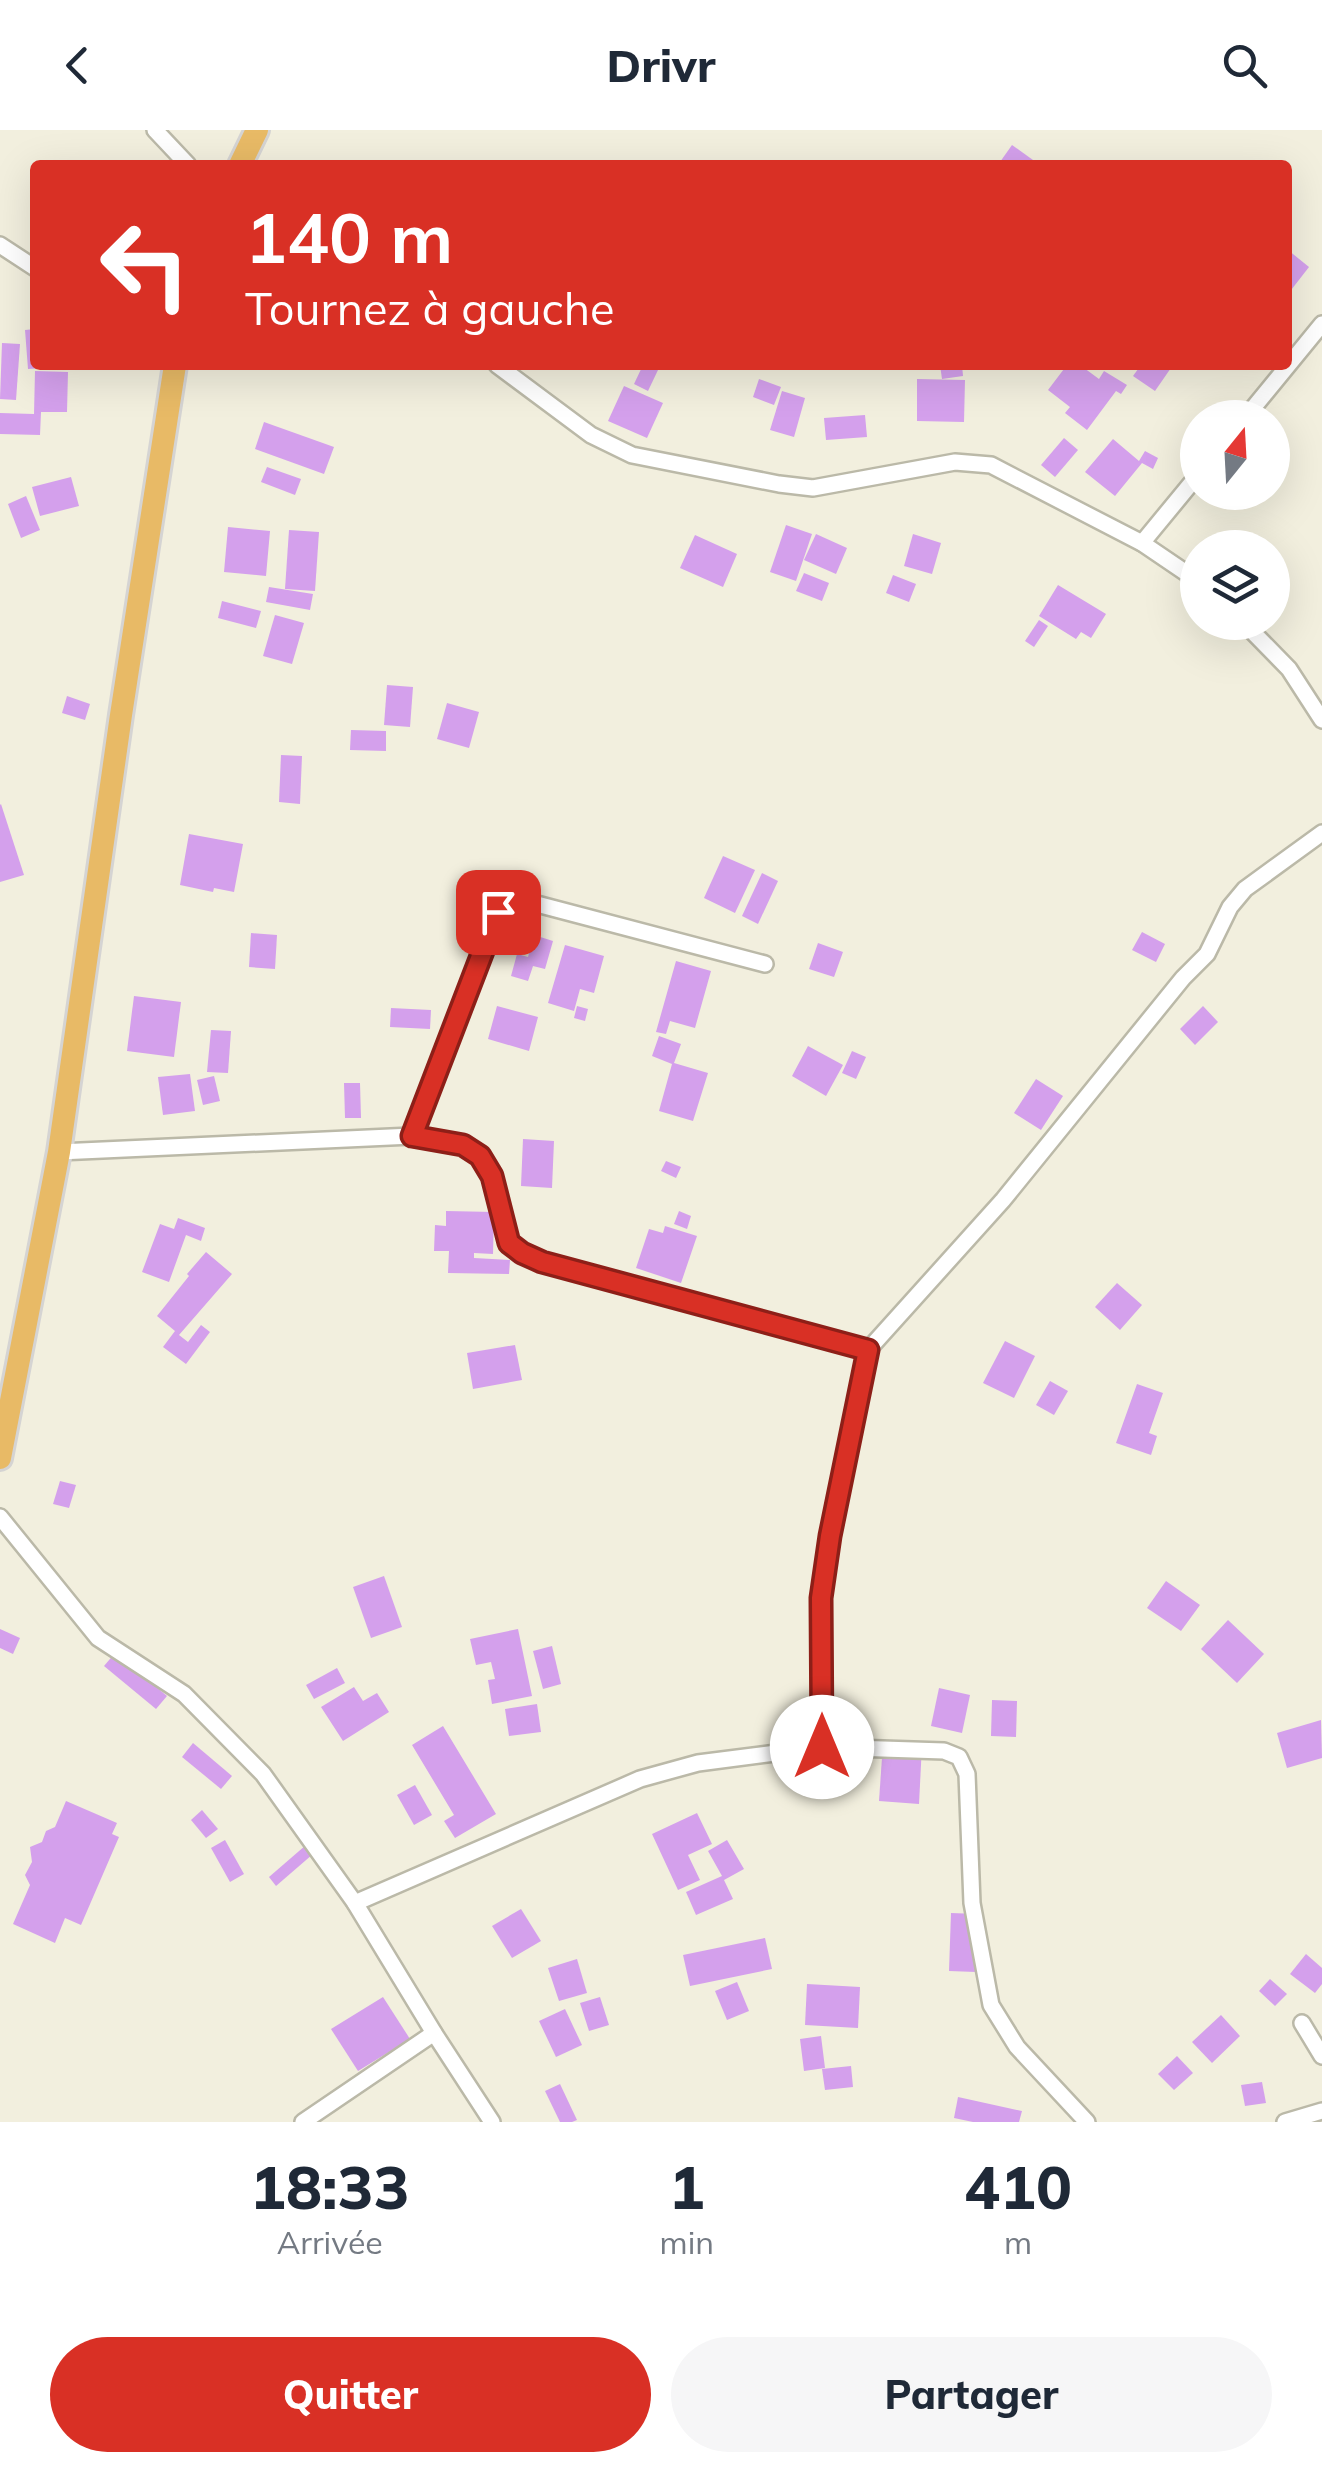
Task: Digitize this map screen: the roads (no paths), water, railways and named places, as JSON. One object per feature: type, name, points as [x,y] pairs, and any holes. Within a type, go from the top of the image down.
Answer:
[{"type":"main road","points":[[243,160],[258,130]]},
{"type":"main road","points":[[0,1458],[59,1152],[175,370]]},
{"type":"street","points":[[155,130],[183,160]]},
{"type":"street","points":[[0,245],[30,265]]},
{"type":"street","points":[[1292,361],[1322,324]]},
{"type":"street","points":[[504,370],[591,435],[632,456],[813,488],[955,462],[991,465],[1142,543],[1180,568]]},
{"type":"street","points":[[1260,400],[1284,370]]},
{"type":"street","points":[[1142,543],[1180,497]]},
{"type":"street","points":[[1261,640],[1289,669],[1322,720]]},
{"type":"street","points":[[822,1747],[821,1598],[868,1350],[1003,1200],[1207,954],[1230,908],[1245,888],[1322,833]]},
{"type":"street","points":[[412,1136],[498,912],[511,902],[533,903],[765,964]]},
{"type":"street","points":[[59,1152],[412,1136],[463,1145],[480,1156],[492,1176],[509,1243],[522,1253],[542,1262],[868,1350]]},
{"type":"street","points":[[0,1516],[98,1638],[184,1694],[263,1774],[355,1903],[492,2122]]},
{"type":"street","points":[[355,1903],[640,1780],[698,1763],[822,1747],[944,1751],[959,1757],[968,1774],[972,1902],[991,2006],[1017,2047],[1087,2122]]},
{"type":"street","points":[[1302,2023],[1322,2056]]},
{"type":"street","points":[[303,2122],[434,2034]]},
{"type":"street","points":[[1286,2122],[1322,2111]]}]
